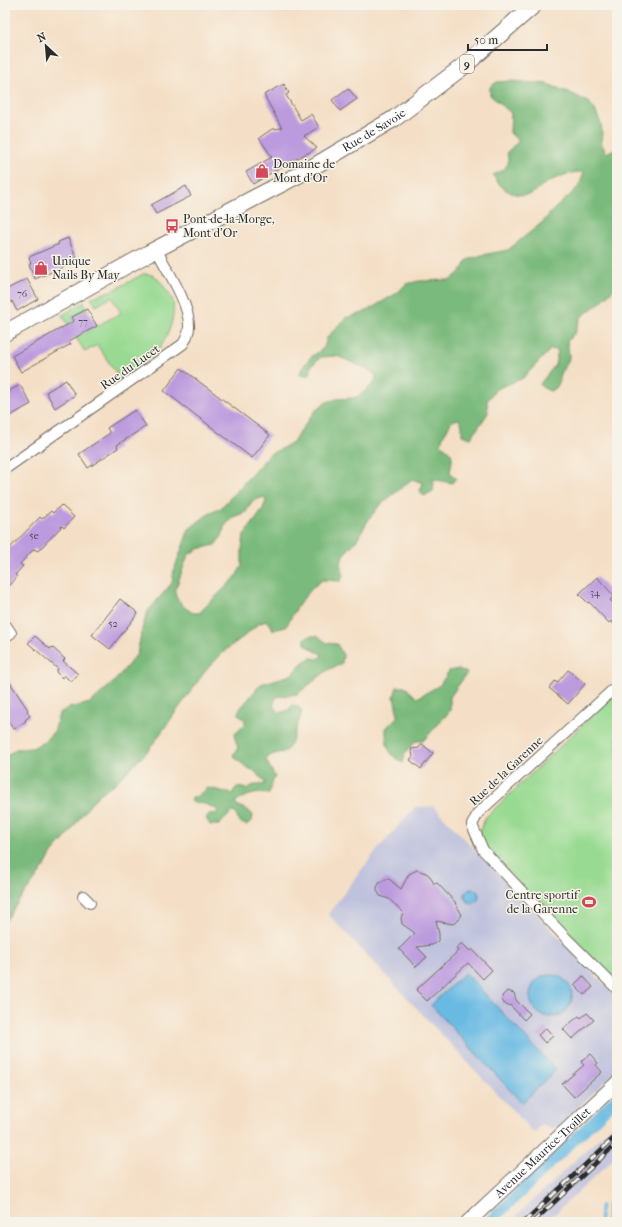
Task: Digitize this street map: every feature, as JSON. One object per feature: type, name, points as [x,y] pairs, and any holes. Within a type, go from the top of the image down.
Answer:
[{"type":"main road","name":"Rue de Savoie","points":[[5,333],[156,249],[306,171],[395,118],[465,65],[534,5]]},
{"type":"street","name":"Rue du Lucet","points":[[5,469],[183,344],[188,335],[189,326],[186,309],[182,298],[156,249]]},
{"type":"street","name":"Rue de la Garenne","points":[[617,686],[478,813],[472,825],[483,850],[566,938],[617,989]]},
{"type":"street","name":"Avenue Maurice-Troillet","points":[[468,1222],[617,1083]]},
{"type":"shaded area","points":[[433,806],[617,998],[617,1070],[559,1126],[551,1129],[542,1125],[534,1133],[328,914],[372,856],[415,807]]},
{"type":"shaded area","points":[[617,1121],[617,1156],[546,1222],[510,1222]]},
{"type":"green space","points":[[512,81],[547,84],[589,102],[595,110],[601,124],[601,142],[606,153],[617,148],[617,286],[602,301],[581,317],[575,333],[567,341],[569,358],[568,362],[560,373],[560,381],[556,388],[550,391],[542,387],[540,384],[555,365],[558,350],[551,349],[523,378],[496,389],[487,401],[488,413],[471,438],[462,435],[462,425],[459,419],[452,421],[443,436],[441,445],[449,451],[452,457],[450,473],[456,478],[452,483],[432,479],[434,483],[433,491],[424,496],[420,491],[423,483],[412,479],[379,506],[369,519],[356,541],[343,555],[341,564],[343,575],[341,581],[322,580],[301,601],[286,627],[273,630],[271,625],[266,621],[258,624],[228,648],[206,670],[148,751],[114,784],[98,795],[81,816],[68,835],[52,853],[45,866],[5,922],[5,757],[16,749],[32,748],[44,742],[55,730],[59,713],[69,708],[90,703],[114,682],[137,654],[143,625],[148,611],[172,583],[174,570],[189,529],[207,515],[221,508],[270,454],[293,443],[315,411],[327,402],[337,399],[354,398],[363,393],[375,382],[376,375],[365,368],[337,356],[321,357],[311,366],[310,375],[300,375],[302,368],[311,357],[324,348],[327,338],[345,318],[363,313],[397,293],[406,284],[419,281],[451,280],[461,271],[467,260],[482,255],[508,250],[544,221],[553,210],[579,186],[584,172],[568,174],[548,182],[531,194],[525,195],[519,195],[508,191],[496,180],[493,175],[506,167],[508,161],[507,152],[519,141],[510,133],[511,113],[490,95],[490,87],[497,82]],"holes":[[[264,497],[266,501],[262,511],[244,535],[242,566],[235,578],[199,613],[193,613],[184,607],[176,597],[175,590],[188,555],[198,549],[215,545],[222,536],[224,527],[233,517],[246,512],[252,501]]]},
{"type":"green space","points":[[143,274],[156,278],[169,293],[173,301],[173,317],[165,340],[156,353],[144,364],[121,380],[97,345],[85,352],[62,315],[84,302],[87,309],[72,317],[81,334],[121,313],[112,297],[96,306],[91,298],[118,288]]},
{"type":"green space","points":[[318,636],[327,643],[337,644],[343,655],[342,663],[328,670],[297,694],[276,697],[273,706],[280,713],[288,710],[293,705],[298,706],[302,712],[291,744],[286,751],[271,755],[266,760],[275,777],[269,794],[260,793],[251,795],[235,802],[238,806],[248,810],[253,815],[252,821],[246,825],[240,822],[236,813],[232,812],[219,825],[210,825],[206,818],[209,814],[218,813],[217,809],[206,804],[191,801],[193,797],[196,797],[207,788],[233,794],[237,787],[248,789],[254,785],[265,784],[253,770],[245,767],[233,755],[238,748],[234,735],[245,724],[245,720],[238,714],[239,710],[261,684],[291,675],[303,662],[311,658],[319,659],[322,654],[305,644],[305,638]]},
{"type":"green space","points":[[458,669],[467,673],[450,697],[450,711],[423,741],[416,741],[405,753],[403,763],[398,760],[388,748],[386,739],[386,728],[398,716],[394,696],[397,687],[405,687],[417,698],[440,685],[449,671]]},
{"type":"green space","points":[[617,692],[617,983],[484,848],[479,833],[485,818]]},
{"type":"green space","points":[[614,1198],[617,1202],[617,1222],[606,1222],[607,1203]]},
{"type":"water","points":[[469,889],[475,889],[479,893],[479,899],[475,903],[469,903],[465,899],[465,893]]},
{"type":"water","points":[[465,973],[556,1070],[522,1103],[431,1005]]},
{"type":"water","points":[[551,975],[566,981],[572,996],[566,1011],[551,1017],[536,1011],[530,996],[536,981]]},
{"type":"building","points":[[284,84],[289,93],[286,95],[301,120],[311,114],[319,127],[304,136],[317,148],[253,184],[246,172],[272,157],[259,138],[272,129],[282,128],[264,95]]},
{"type":"building","points":[[348,88],[357,99],[340,111],[332,100]]},
{"type":"building","points":[[186,186],[191,196],[156,214],[151,205]]},
{"type":"building","points":[[68,238],[78,261],[35,279],[29,264],[31,263],[29,257],[59,244],[58,242]]},
{"type":"building","points":[[27,279],[38,299],[17,311],[12,301],[5,305],[5,290]]},
{"type":"building","points":[[87,309],[97,326],[69,341],[71,344],[21,372],[12,356],[74,321],[72,317]]},
{"type":"building","points":[[181,368],[270,435],[252,458],[164,391]]},
{"type":"building","points":[[66,380],[75,395],[55,408],[46,392]]},
{"type":"building","points":[[20,385],[31,404],[10,416],[5,406],[5,393]]},
{"type":"building","points":[[135,410],[146,426],[117,445],[118,448],[88,468],[79,454],[110,433],[107,428]]},
{"type":"building","points":[[61,505],[74,517],[64,528],[62,526],[38,551],[34,549],[29,554],[20,564],[23,566],[15,575],[17,577],[5,591],[5,553],[40,517],[42,519],[51,511],[53,513]]},
{"type":"building","points":[[597,577],[614,596],[610,600],[617,607],[617,628],[611,621],[609,623],[579,594]]},
{"type":"building","points":[[120,599],[138,613],[110,649],[92,635]]},
{"type":"building","points":[[35,636],[50,649],[52,647],[65,659],[63,661],[78,674],[71,682],[64,675],[62,678],[56,672],[58,669],[28,643]]},
{"type":"building","points":[[568,670],[585,684],[568,704],[549,688],[555,681],[557,683]]},
{"type":"building","points":[[5,675],[28,710],[27,711],[30,716],[25,720],[26,721],[13,729],[5,716]]},
{"type":"building","points":[[422,744],[433,753],[421,769],[410,760],[413,756],[411,749],[419,748]]},
{"type":"building","points":[[417,870],[430,876],[434,884],[437,883],[456,903],[461,913],[459,920],[453,924],[436,921],[439,934],[438,941],[432,945],[417,947],[427,957],[416,967],[399,949],[415,933],[402,924],[401,918],[403,912],[389,899],[380,896],[377,887],[380,882],[389,879],[401,889],[409,874]]},
{"type":"building","points":[[462,943],[470,951],[472,949],[492,970],[483,979],[468,963],[427,1001],[416,990],[458,951],[456,948]]},
{"type":"building","points":[[583,976],[593,987],[584,995],[574,985]]},
{"type":"building","points":[[507,991],[514,993],[516,1000],[530,1014],[524,1020],[511,1006],[503,1003],[502,996]]},
{"type":"building","points":[[587,1013],[594,1020],[572,1039],[563,1029],[579,1016],[581,1018]]},
{"type":"building","points":[[546,1028],[553,1036],[545,1043],[538,1035]]},
{"type":"building","points":[[590,1054],[598,1063],[596,1065],[602,1072],[574,1097],[562,1084],[584,1065],[581,1062]]},
{"type":"waterway","points":[[490,1222],[617,1098]]},
{"type":"waterway","points":[[600,1222],[601,1206]]},
{"type":"railway","points":[[524,1222],[617,1135]]},
{"type":"railway","points":[[533,1222],[617,1143]]},
{"type":"place","name":"Domaine de Mont d'Or","points":[[262,171]]},
{"type":"place","name":"Pont-de-la-Morge, Mont d'Or","points":[[172,226]]},
{"type":"place","name":"Unique Nails By May","points":[[41,268]]},
{"type":"place","name":"Centre sportif de la Garenne","points":[[589,902]]}]
